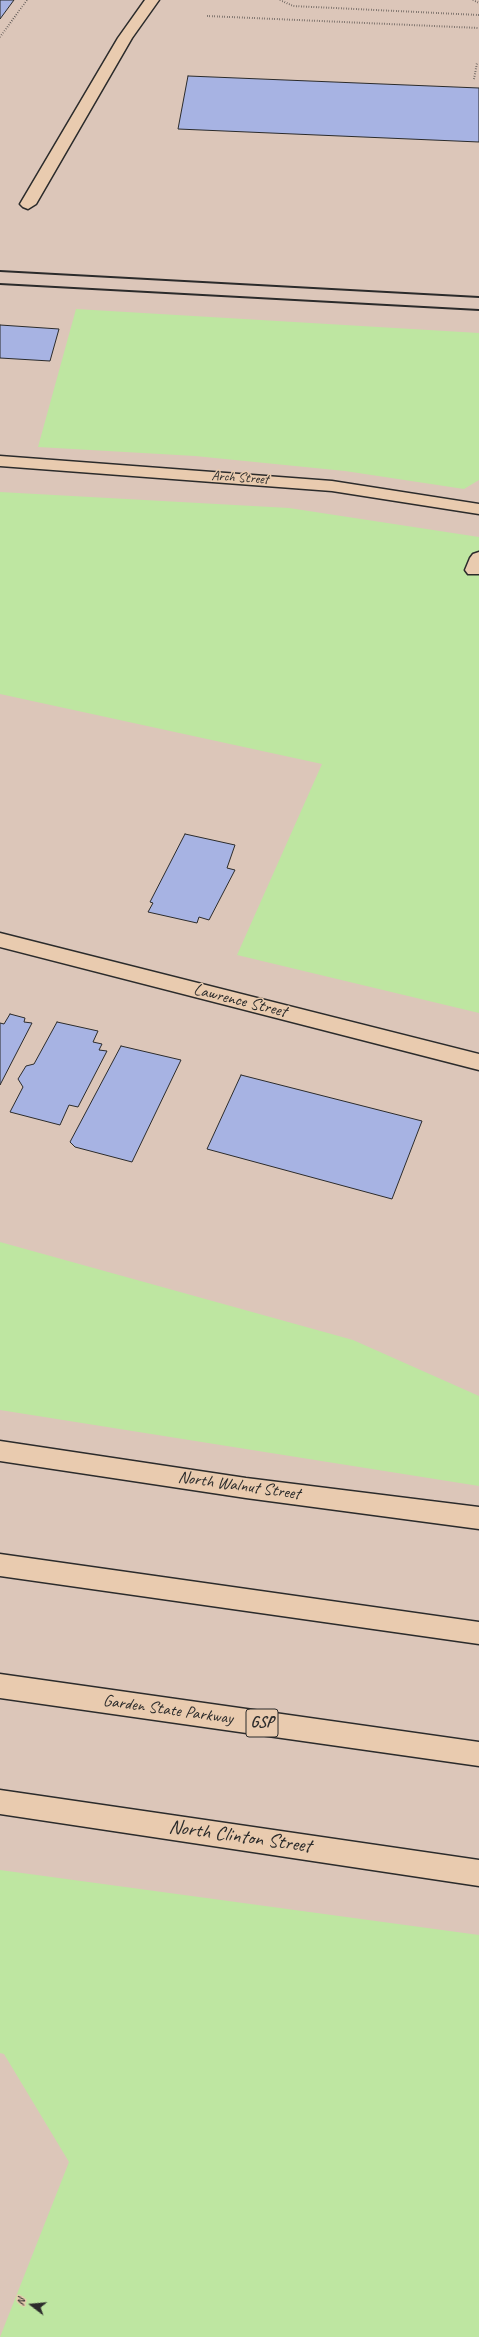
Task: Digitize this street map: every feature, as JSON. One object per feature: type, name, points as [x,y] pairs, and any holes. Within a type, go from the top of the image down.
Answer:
[{"type":"main road","points":[[28,204],[125,38],[152,0]]},
{"type":"main road","name":"Arch Street","points":[[0,461],[332,486],[479,508]]},
{"type":"main road","name":"Lawrence Street","points":[[0,940],[479,1062]]},
{"type":"main road","name":"North Walnut Street","points":[[0,1451],[246,1488],[470,1517]]},
{"type":"main road","points":[[0,1566],[479,1632]]},
{"type":"main road","name":"Garden State Parkway","points":[[0,1686],[146,1708],[479,1754]]},
{"type":"main road","name":"North Clinton Street","points":[[0,1802],[333,1850],[479,1873]]},
{"type":"path","points":[[0,37],[27,0]]},
{"type":"path","points":[[280,0],[293,6],[479,15]]},
{"type":"path","points":[[473,0],[479,3]]},
{"type":"path","points":[[207,16],[479,28]]},
{"type":"path","points":[[474,79],[477,63]]},
{"type":"green space","points":[[76,309],[479,333],[479,480],[464,489],[345,471],[195,456],[38,447]]},
{"type":"green space","points":[[0,492],[289,508],[479,537],[479,1013],[237,955],[322,764],[0,694]]},
{"type":"green space","points":[[0,1242],[353,1340],[479,1396],[479,1486],[0,1410]]},
{"type":"green space","points":[[0,1870],[479,1935],[479,2337],[0,2337],[69,2162],[4,2054],[0,2053]]},
{"type":"building","points":[[0,0],[14,0],[0,19]]},
{"type":"building","points":[[188,76],[479,88],[479,142],[178,129]]},
{"type":"building","points":[[0,325],[59,329],[50,361],[0,358]]},
{"type":"building","points":[[185,834],[235,845],[227,868],[235,870],[209,920],[199,917],[197,923],[148,912],[153,903],[150,902]]},
{"type":"building","points":[[10,1014],[25,1018],[24,1022],[32,1023],[0,1085],[0,1023],[4,1024]]},
{"type":"building","points":[[57,1022],[98,1031],[93,1042],[102,1044],[99,1050],[107,1051],[78,1107],[69,1105],[60,1125],[10,1112],[23,1087],[18,1079],[26,1066],[34,1064]]},
{"type":"building","points":[[121,1046],[181,1060],[132,1162],[75,1147],[70,1142]]},
{"type":"building","points":[[241,1075],[422,1121],[392,1199],[207,1149]]},
{"type":"railway","points":[[0,271],[479,297]]},
{"type":"railway","points":[[0,284],[479,310]]}]
